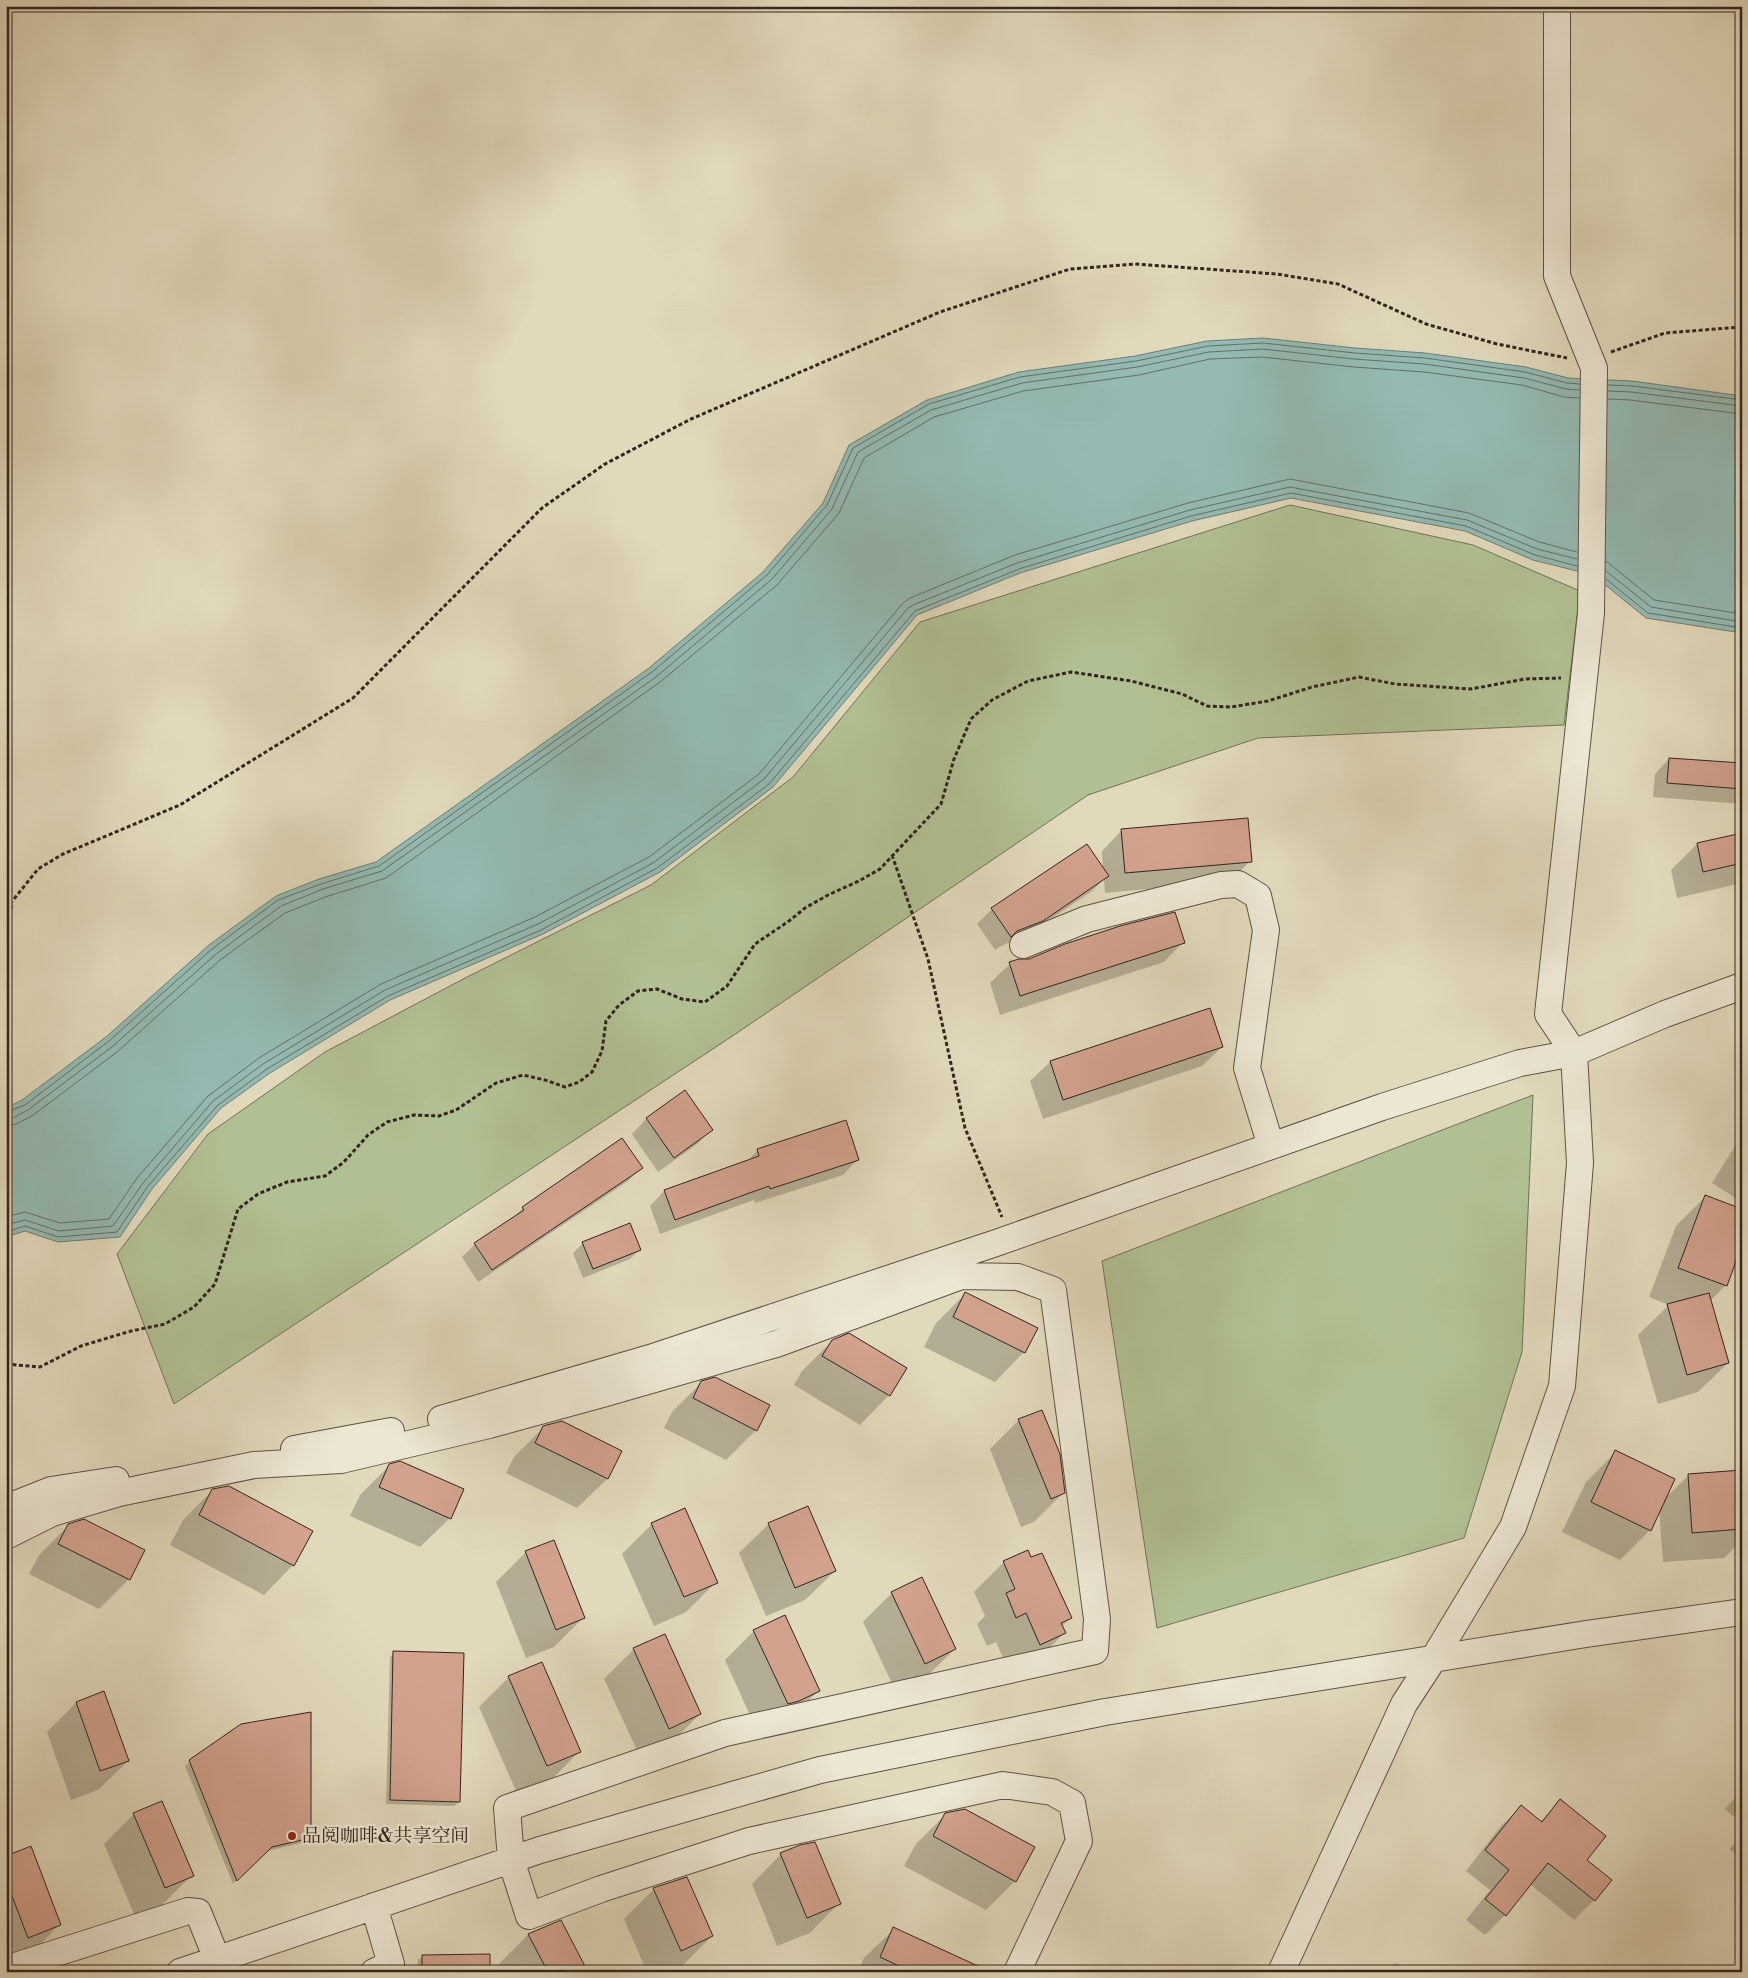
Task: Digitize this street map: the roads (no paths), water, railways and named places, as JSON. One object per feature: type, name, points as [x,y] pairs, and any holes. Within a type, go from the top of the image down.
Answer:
[{"type":"street","points":[[1281,1972],[1404,1704],[1514,1526],[1562,1386],[1580,1163],[1574,1053],[1548,1014],[1591,613],[1594,368],[1557,276],[1558,6]]},
{"type":"street","points":[[1023,946],[1088,919],[1221,885],[1238,884],[1258,896],[1266,930],[1247,1068],[1271,1146]]},
{"type":"street","points":[[6,1508],[51,1490],[150,1475],[414,1427],[650,1358],[1010,1238],[1382,1108],[1520,1063],[1574,1053],[1665,1014],[1742,986]]},
{"type":"street","points":[[6,1536],[52,1513],[119,1493],[254,1465],[341,1460],[489,1425],[776,1344],[961,1276],[1018,1277],[1053,1290],[1097,1619],[1095,1651],[725,1734],[507,1808],[511,1860],[529,1916],[749,1841],[1002,1785],[1052,1792],[1072,1803],[1079,1841],[1017,1972]]},
{"type":"street","points":[[180,1972],[540,1850],[820,1770],[1105,1712],[1586,1634],[1742,1612]]},
{"type":"street","points":[[374,1906],[391,1964],[374,1972]]},
{"type":"street","points":[[6,1969],[188,1911],[198,1912],[216,1959]]},
{"type":"water","points":[[1263,338],[1425,353],[1526,367],[1568,378],[1632,381],[1742,396],[1742,633],[1646,618],[1593,575],[1533,560],[1465,531],[1291,498],[1192,521],[1020,573],[917,615],[773,787],[660,872],[543,934],[390,1000],[270,1073],[221,1108],[152,1189],[120,1237],[58,1242],[25,1231],[6,1237],[6,1108],[22,1100],[106,1037],[209,945],[276,896],[319,879],[376,862],[649,668],[763,572],[823,503],[849,445],[927,400],[1019,372],[1135,356],[1207,341]]},
{"type":"place","name":"品阅咖啡&共享空间","points":[[292,1836]]}]
